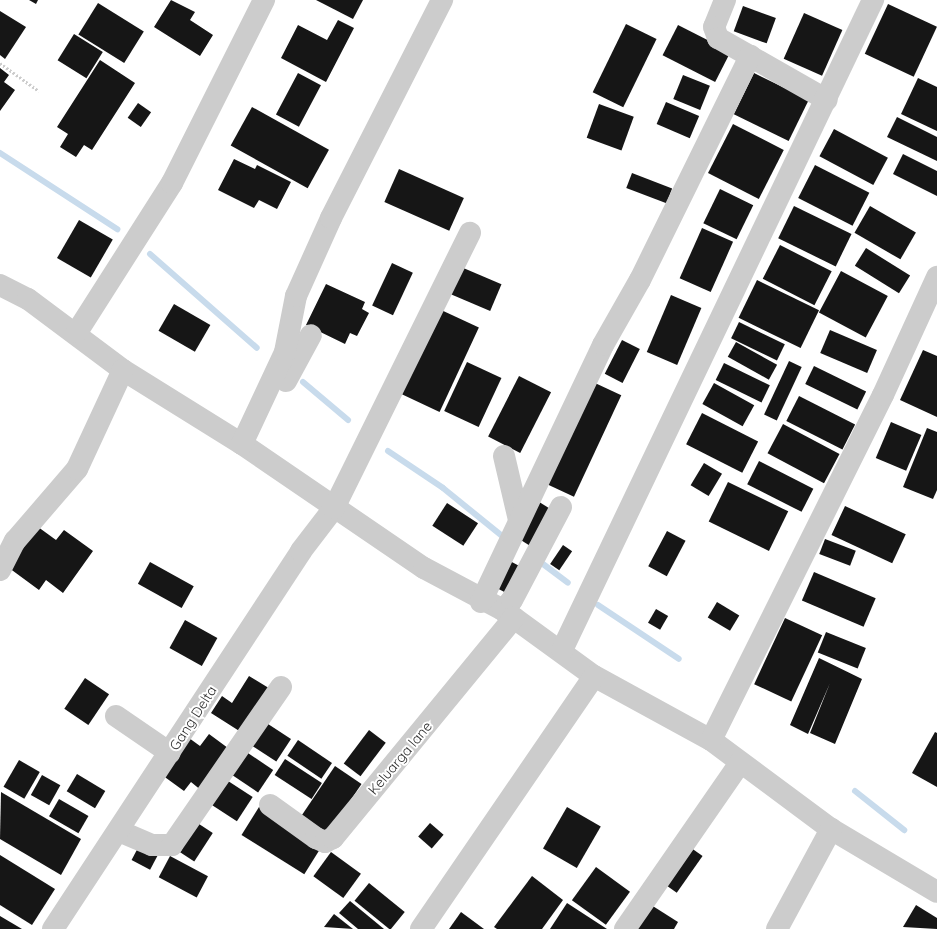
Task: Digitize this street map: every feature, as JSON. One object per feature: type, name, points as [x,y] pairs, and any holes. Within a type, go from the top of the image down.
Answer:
[{"type":"street","points":[[77,332],[172,183],[264,0]]},
{"type":"street","points":[[246,447],[280,365],[296,296],[322,239],[442,0]]},
{"type":"street","points":[[725,0],[715,21],[714,33],[750,56],[827,100]]},
{"type":"street","points":[[562,650],[827,100],[873,0]]},
{"type":"street","points":[[481,602],[603,345],[640,280],[750,56]]},
{"type":"street","name":"Gang Delta","points":[[53,929],[170,754],[301,551],[334,508],[470,233]]},
{"type":"street","points":[[712,740],[883,395],[937,277]]},
{"type":"street","points":[[0,285],[77,332],[123,370],[246,447],[334,508],[481,602],[508,614],[562,650],[594,676],[712,740],[740,763],[831,829],[937,892]]},
{"type":"street","points":[[246,447],[311,334]]},
{"type":"street","points":[[0,570],[15,541],[77,469],[123,370]]},
{"type":"street","points":[[504,456],[519,520]]},
{"type":"street","points":[[508,614],[512,600],[561,507]]},
{"type":"street","name":"Keluarga lane","points":[[270,805],[316,838],[325,842],[333,838],[508,614]]},
{"type":"street","points":[[421,929],[594,676]]},
{"type":"street","points":[[119,831],[152,845],[172,845],[281,687]]},
{"type":"street","points":[[116,716],[170,754]]},
{"type":"street","points":[[625,929],[740,763]]},
{"type":"street","points":[[778,929],[831,829]]},
{"type":"path","points":[[0,63],[39,91]]},
{"type":"building","points":[[29,0],[38,0],[36,4]]},
{"type":"building","points":[[171,0],[195,12],[190,20],[213,35],[200,56],[154,27]]},
{"type":"building","points":[[316,0],[363,0],[353,19]]},
{"type":"building","points":[[98,3],[144,32],[124,63],[78,34]]},
{"type":"building","points":[[888,4],[937,27],[914,77],[865,54]]},
{"type":"building","points":[[743,6],[776,18],[767,43],[734,31]]},
{"type":"building","points":[[0,11],[26,27],[5,59],[0,55]]},
{"type":"building","points":[[804,13],[842,30],[822,76],[784,59]]},
{"type":"building","points":[[338,20],[354,28],[326,82],[281,58],[298,25],[327,40]]},
{"type":"building","points":[[626,24],[657,39],[623,107],[593,92]]},
{"type":"building","points":[[678,25],[731,52],[715,82],[663,55]]},
{"type":"building","points":[[74,34],[103,52],[86,78],[58,60]]},
{"type":"building","points":[[100,60],[135,83],[92,150],[84,145],[76,157],[60,147],[68,134],[57,127]]},
{"type":"building","points":[[0,68],[9,75],[4,82],[15,90],[0,111]]},
{"type":"building","points":[[298,73],[321,85],[299,127],[276,114]]},
{"type":"building","points":[[754,73],[809,100],[789,141],[734,114]]},
{"type":"building","points":[[683,75],[710,86],[700,110],[673,99]]},
{"type":"building","points":[[918,78],[937,87],[937,131],[901,114]]},
{"type":"building","points":[[666,102],[699,116],[690,138],[657,124]]},
{"type":"building","points":[[138,103],[151,112],[141,127],[128,118]]},
{"type":"building","points":[[599,104],[634,117],[621,150],[587,138]]},
{"type":"building","points":[[252,107],[329,150],[308,188],[231,145]]},
{"type":"building","points":[[897,117],[937,137],[937,161],[887,137]]},
{"type":"building","points":[[733,124],[784,150],[759,199],[708,173]]},
{"type":"building","points":[[834,129],[888,158],[873,185],[819,156]]},
{"type":"building","points":[[903,154],[937,171],[937,196],[893,174]]},
{"type":"building","points":[[234,159],[255,169],[257,165],[291,182],[277,209],[259,200],[254,208],[218,190]]},
{"type":"building","points":[[815,165],[869,193],[853,226],[798,198]]},
{"type":"building","points":[[399,169],[464,198],[449,231],[384,202]]},
{"type":"building","points":[[632,173],[672,188],[666,203],[626,188]]},
{"type":"building","points":[[720,189],[753,205],[737,239],[703,223]]},
{"type":"building","points":[[794,206],[852,234],[836,266],[778,238]]},
{"type":"building","points":[[870,206],[916,232],[900,259],[854,233]]},
{"type":"building","points":[[79,220],[113,240],[91,278],[57,258]]},
{"type":"building","points":[[702,228],[733,242],[711,292],[680,278]]},
{"type":"building","points":[[780,245],[832,271],[814,305],[763,279]]},
{"type":"building","points":[[866,248],[910,276],[899,293],[855,266]]},
{"type":"building","points":[[392,263],[413,273],[393,315],[372,306]]},
{"type":"building","points":[[461,267],[502,284],[490,311],[450,294]]},
{"type":"building","points":[[841,271],[888,296],[866,337],[819,312]]},
{"type":"building","points":[[757,280],[819,310],[801,348],[739,318]]},
{"type":"building","points":[[326,284],[365,302],[362,309],[369,313],[357,336],[350,333],[345,344],[306,325]]},
{"type":"building","points":[[671,295],[701,308],[677,365],[647,352]]},
{"type":"building","points":[[174,304],[210,325],[195,352],[158,331]]},
{"type":"building","points":[[439,309],[479,328],[440,412],[400,393]]},
{"type":"building","points":[[739,322],[785,344],[777,361],[731,338]]},
{"type":"building","points":[[830,330],[877,350],[867,373],[820,353]]},
{"type":"building","points":[[622,340],[640,349],[623,383],[605,374]]},
{"type":"building","points":[[736,342],[777,365],[769,380],[728,357]]},
{"type":"building","points":[[923,350],[937,356],[937,417],[900,400]]},
{"type":"building","points":[[789,361],[802,367],[777,420],[764,414]]},
{"type":"building","points":[[467,362],[501,378],[479,427],[444,411]]},
{"type":"building","points":[[724,363],[770,385],[762,402],[716,380]]},
{"type":"building","points":[[814,366],[866,391],[857,409],[805,384]]},
{"type":"building","points":[[519,376],[551,392],[520,453],[488,437]]},
{"type":"building","points":[[595,383],[621,395],[574,497],[548,485]]},
{"type":"building","points":[[714,383],[754,405],[743,426],[702,404]]},
{"type":"building","points":[[799,396],[855,425],[842,450],[786,421]]},
{"type":"building","points":[[702,413],[758,442],[742,473],[686,444]]},
{"type":"building","points":[[891,422],[921,435],[906,471],[876,458]]},
{"type":"building","points":[[783,424],[840,454],[824,483],[768,453]]},
{"type":"building","points":[[927,428],[937,432],[937,490],[933,499],[903,487]]},
{"type":"building","points":[[759,461],[813,489],[802,512],[747,484]]},
{"type":"building","points":[[704,463],[722,474],[709,496],[691,485]]},
{"type":"building","points":[[728,482],[788,511],[769,551],[709,522]]},
{"type":"building","points":[[536,500],[552,510],[530,546],[514,536]]},
{"type":"building","points":[[447,503],[478,523],[463,546],[432,526]]},
{"type":"building","points":[[845,506],[906,534],[892,563],[831,535]]},
{"type":"building","points":[[34,524],[56,540],[64,530],[93,551],[63,593],[46,580],[39,590],[5,565]]},
{"type":"building","points":[[667,531],[686,541],[667,576],[648,566]]},
{"type":"building","points":[[825,539],[856,551],[850,566],[819,554]]},
{"type":"building","points":[[563,545],[572,551],[559,570],[550,564]]},
{"type":"building","points":[[508,560],[521,567],[507,594],[494,586]]},
{"type":"building","points":[[150,562],[194,586],[182,608],[138,584]]},
{"type":"building","points":[[814,572],[876,598],[864,627],[802,601]]},
{"type":"building","points":[[717,602],[739,615],[730,631],[708,617]]},
{"type":"building","points":[[656,609],[668,616],[660,630],[648,623]]},
{"type":"building","points":[[785,618],[822,635],[791,701],[754,684]]},
{"type":"building","points":[[185,620],[217,638],[202,666],[169,648]]},
{"type":"building","points":[[826,632],[866,648],[858,669],[818,652]]},
{"type":"building","points":[[819,658],[862,679],[835,744],[810,733],[830,683],[808,734],[790,725]]},
{"type":"building","points":[[249,676],[272,690],[244,734],[211,713],[222,696],[232,703]]},
{"type":"building","points":[[85,678],[109,694],[88,725],[64,709]]},
{"type":"building","points":[[265,722],[291,739],[276,762],[250,745]]},
{"type":"building","points":[[369,730],[386,743],[360,776],[344,764]]},
{"type":"building","points":[[935,732],[937,733],[937,787],[912,773]]},
{"type":"building","points":[[209,734],[232,751],[202,791],[191,782],[184,791],[162,775],[189,738],[200,746]]},
{"type":"building","points":[[298,740],[332,763],[321,779],[287,756]]},
{"type":"building","points":[[245,751],[273,770],[258,792],[230,773]]},
{"type":"building","points":[[285,759],[322,783],[312,799],[275,775]]},
{"type":"building","points":[[19,760],[40,772],[24,799],[4,787]]},
{"type":"building","points":[[335,766],[362,784],[326,836],[300,818]]},
{"type":"building","points":[[77,774],[105,791],[95,808],[67,791]]},
{"type":"building","points":[[42,775],[60,785],[49,805],[31,795]]},
{"type":"building","points":[[225,779],[253,797],[237,821],[209,803]]},
{"type":"building","points":[[1,792],[81,839],[61,875],[0,839]]},
{"type":"building","points":[[59,799],[88,816],[78,833],[49,816]]},
{"type":"building","points":[[259,807],[322,846],[304,874],[242,835]]},
{"type":"building","points":[[567,807],[601,826],[577,868],[543,849]]},
{"type":"building","points":[[196,822],[213,833],[194,861],[177,851]]},
{"type":"building","points":[[430,823],[444,835],[432,848],[418,837]]},
{"type":"building","points":[[140,844],[159,854],[150,870],[132,860]]},
{"type":"building","points":[[687,845],[703,856],[677,893],[661,882]]},
{"type":"building","points":[[331,852],[361,874],[343,898],[313,876]]},
{"type":"building","points":[[0,855],[55,889],[32,925],[0,905]]},
{"type":"building","points":[[170,856],[208,876],[197,897],[159,877]]},
{"type":"building","points":[[596,867],[630,892],[606,925],[572,900]]},
{"type":"building","points":[[532,876],[563,900],[542,929],[497,929],[494,927]]},
{"type":"building","points":[[369,883],[405,912],[391,929],[389,929],[355,901]]},
{"type":"building","points":[[350,901],[384,929],[358,929],[339,913]]},
{"type":"building","points":[[567,903],[607,929],[550,929]]},
{"type":"building","points":[[648,903],[678,922],[674,929],[632,929]]},
{"type":"building","points":[[916,905],[937,918],[937,929],[903,927]]},
{"type":"building","points":[[461,912],[484,929],[449,929]]},
{"type":"building","points":[[334,914],[353,929],[324,927]]},
{"type":"building","points":[[0,916],[22,929],[0,929]]},
{"type":"waterway","points":[[0,153],[117,229]]},
{"type":"waterway","points":[[150,254],[257,348]]},
{"type":"waterway","points":[[303,382],[348,420]]},
{"type":"waterway","points":[[388,451],[443,488],[502,536]]},
{"type":"waterway","points":[[543,564],[568,583]]},
{"type":"waterway","points":[[598,605],[679,659]]},
{"type":"waterway","points":[[855,791],[904,830]]}]
